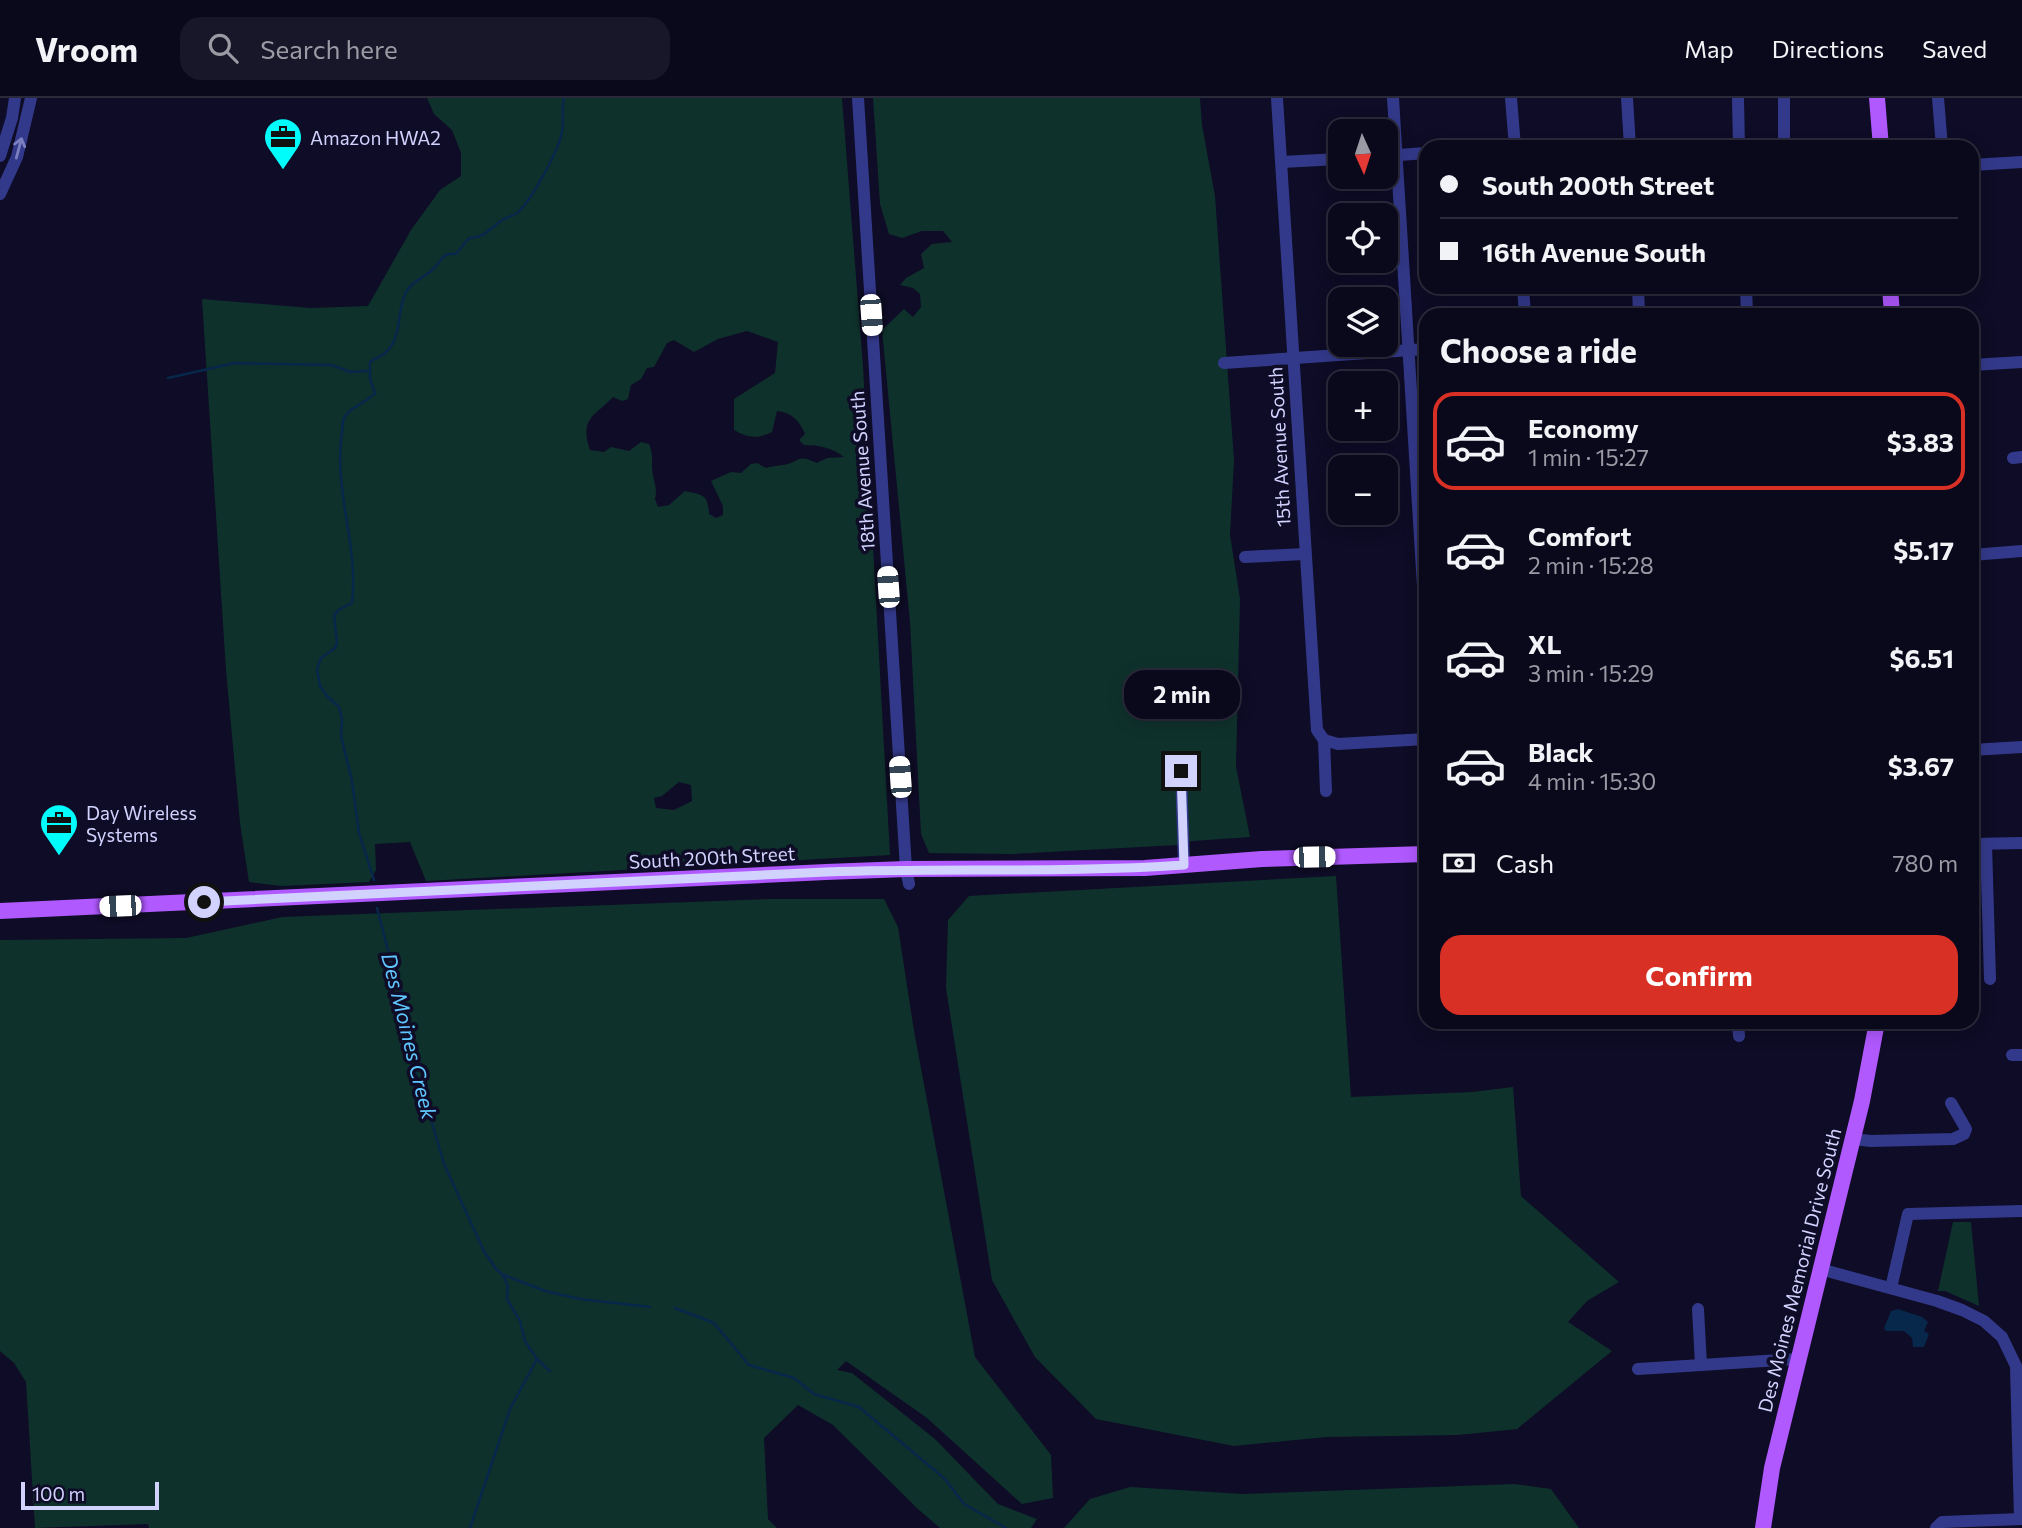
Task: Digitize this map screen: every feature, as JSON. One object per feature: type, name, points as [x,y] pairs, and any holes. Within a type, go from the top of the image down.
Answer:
[{"type":"main road","points":[[1877,98],[1880,140]]},
{"type":"main road","name":"South 200th Street","points":[[0,911],[907,877],[1419,853]]},
{"type":"main road","name":"Des Moines Memorial Drive South","points":[[1763,1528],[1772,1468],[1852,1139],[1876,1029]]},
{"type":"street","points":[[0,156],[12,118],[15,98]]},
{"type":"street","points":[[0,194],[17,157],[31,98]]},
{"type":"street","name":"18th Avenue South","points":[[858,98],[907,877]]},
{"type":"street","name":"15th Avenue South","points":[[1277,98],[1304,554],[1317,730],[1324,740],[1326,791]]},
{"type":"street","points":[[1392,119],[1393,98]]},
{"type":"street","points":[[1511,98],[1514,140]]},
{"type":"street","points":[[1627,98],[1630,140]]},
{"type":"street","points":[[1738,98],[1739,140]]},
{"type":"street","points":[[1784,98],[1784,140]]},
{"type":"street","points":[[1938,98],[1941,140]]},
{"type":"street","points":[[1398,155],[1419,153]]},
{"type":"street","points":[[1281,162],[1328,160]]},
{"type":"street","points":[[1979,165],[2022,162]]},
{"type":"street","points":[[1394,189],[1409,351],[1419,518]]},
{"type":"street","points":[[1224,363],[1419,350]]},
{"type":"street","points":[[1979,365],[2022,362]]},
{"type":"street","points":[[1979,554],[2022,551]]},
{"type":"street","points":[[1245,557],[1304,554]]},
{"type":"street","points":[[1324,740],[1338,744],[1419,739]]},
{"type":"street","points":[[1979,750],[2022,747]]},
{"type":"street","points":[[1181,771],[1184,865]]},
{"type":"street","points":[[1979,844],[2022,843]]},
{"type":"street","points":[[1986,844],[1990,979]]},
{"type":"street","points":[[1738,1029],[1739,1036]]},
{"type":"street","points":[[1852,1139],[1953,1139],[1964,1134],[1966,1129],[1951,1103]]},
{"type":"street","points":[[1891,1288],[1908,1214],[2022,1211]]},
{"type":"street","points":[[1820,1269],[1962,1310],[1984,1321],[2002,1337],[2016,1366],[2021,1519],[1937,1526]]},
{"type":"street","points":[[1698,1309],[1701,1365]]},
{"type":"street","points":[[1638,1369],[1797,1359]]},
{"type":"green space","points":[[427,98],[842,98],[863,366],[890,855],[426,881],[410,842],[375,844],[376,870],[369,882],[281,886],[249,882],[240,823],[226,670],[202,299],[310,308],[368,306],[411,230],[440,190],[461,176],[461,153],[452,130],[434,114]],"holes":[[[747,331],[778,342],[775,373],[734,399],[734,430],[753,437],[767,434],[772,432],[777,411],[782,412],[791,415],[800,425],[805,434],[799,440],[804,445],[826,448],[844,457],[827,458],[817,463],[802,458],[789,464],[766,468],[757,463],[751,464],[741,473],[731,472],[711,481],[723,506],[723,515],[716,518],[709,514],[706,499],[696,493],[685,491],[669,505],[658,507],[649,444],[641,442],[629,451],[611,447],[604,452],[590,450],[586,431],[588,424],[613,397],[622,401],[628,399],[631,385],[641,379],[647,368],[654,367],[667,343],[674,340],[694,352],[718,339]],[[679,782],[691,785],[692,801],[674,810],[656,808],[654,798],[662,796]]]},
{"type":"green space","points":[[873,98],[1200,98],[1202,125],[1215,196],[1234,460],[1230,535],[1240,599],[1236,767],[1250,837],[1179,842],[1178,845],[1013,854],[929,853],[921,834],[910,622],[882,330],[904,309],[913,317],[921,307],[920,294],[913,288],[900,285],[906,278],[924,268],[921,254],[932,244],[952,242],[943,231],[922,231],[902,238],[889,234],[880,204]]},
{"type":"green space","points":[[1336,876],[1351,1097],[1472,1092],[1513,1087],[1521,1196],[1619,1282],[1587,1301],[1568,1322],[1612,1351],[1517,1429],[1458,1435],[1326,1437],[1234,1446],[1096,1419],[1035,1357],[992,1280],[946,988],[948,920],[969,896]]},
{"type":"green space","points":[[770,899],[884,899],[898,927],[914,1031],[975,1357],[1051,1455],[1053,1498],[1022,1504],[927,1418],[846,1361],[837,1370],[852,1373],[935,1439],[998,1504],[1037,1519],[1031,1528],[940,1528],[833,1425],[798,1405],[764,1438],[768,1519],[777,1528],[149,1528],[148,1524],[35,1528],[26,1382],[14,1363],[0,1351],[0,940],[186,938],[282,917]]},
{"type":"green space","points":[[1953,1222],[1971,1222],[1979,1306],[1945,1291],[1938,1291]]},
{"type":"green space","points":[[1514,1484],[1551,1489],[1579,1528],[1064,1528],[1090,1499],[1130,1487],[1243,1494]]},
{"type":"water","points":[[1898,1309],[1922,1317],[1928,1322],[1924,1331],[1929,1334],[1924,1347],[1913,1347],[1912,1338],[1904,1331],[1886,1331],[1884,1328],[1891,1311]]},
{"type":"waterway","name":"Des Moines Creek","points":[[374,880],[359,833],[352,781],[341,736],[342,719],[339,707],[320,686],[317,669],[321,658],[335,648],[337,643],[334,615],[352,603],[352,560],[341,475],[343,422],[348,412],[375,393],[370,379],[370,362],[384,354],[392,344],[408,288],[435,268],[444,256],[456,254],[469,238],[483,234],[517,213],[529,199],[561,136],[564,98]]},
{"type":"waterway","name":"Des Moines Creek","points":[[168,378],[235,363],[332,365],[350,372],[368,371]]},
{"type":"waterway","name":"Des Moines Creek","points":[[377,908],[393,969],[402,991],[406,1040],[413,1067],[444,1164],[484,1251],[503,1275],[508,1286],[507,1299],[520,1321],[525,1341],[537,1359],[550,1371]]},
{"type":"waterway","name":"Des Moines Creek","points":[[504,1275],[545,1291],[580,1299],[650,1307]]},
{"type":"waterway","name":"Des Moines Creek","points":[[675,1308],[714,1323],[749,1365],[794,1378],[814,1394],[859,1407],[945,1479],[964,1504],[1006,1528]]},
{"type":"waterway","name":"Des Moines Creek","points":[[470,1528],[510,1409],[537,1359]]},
{"type":"place","name":"Amazon HWA2","points":[[283,171]]},
{"type":"place","name":"Day Wireless Systems","points":[[59,857]]},
{"type":"route","points":[[204,902],[826,872],[906,869],[1070,870],[1184,865],[1181,771]]}]
